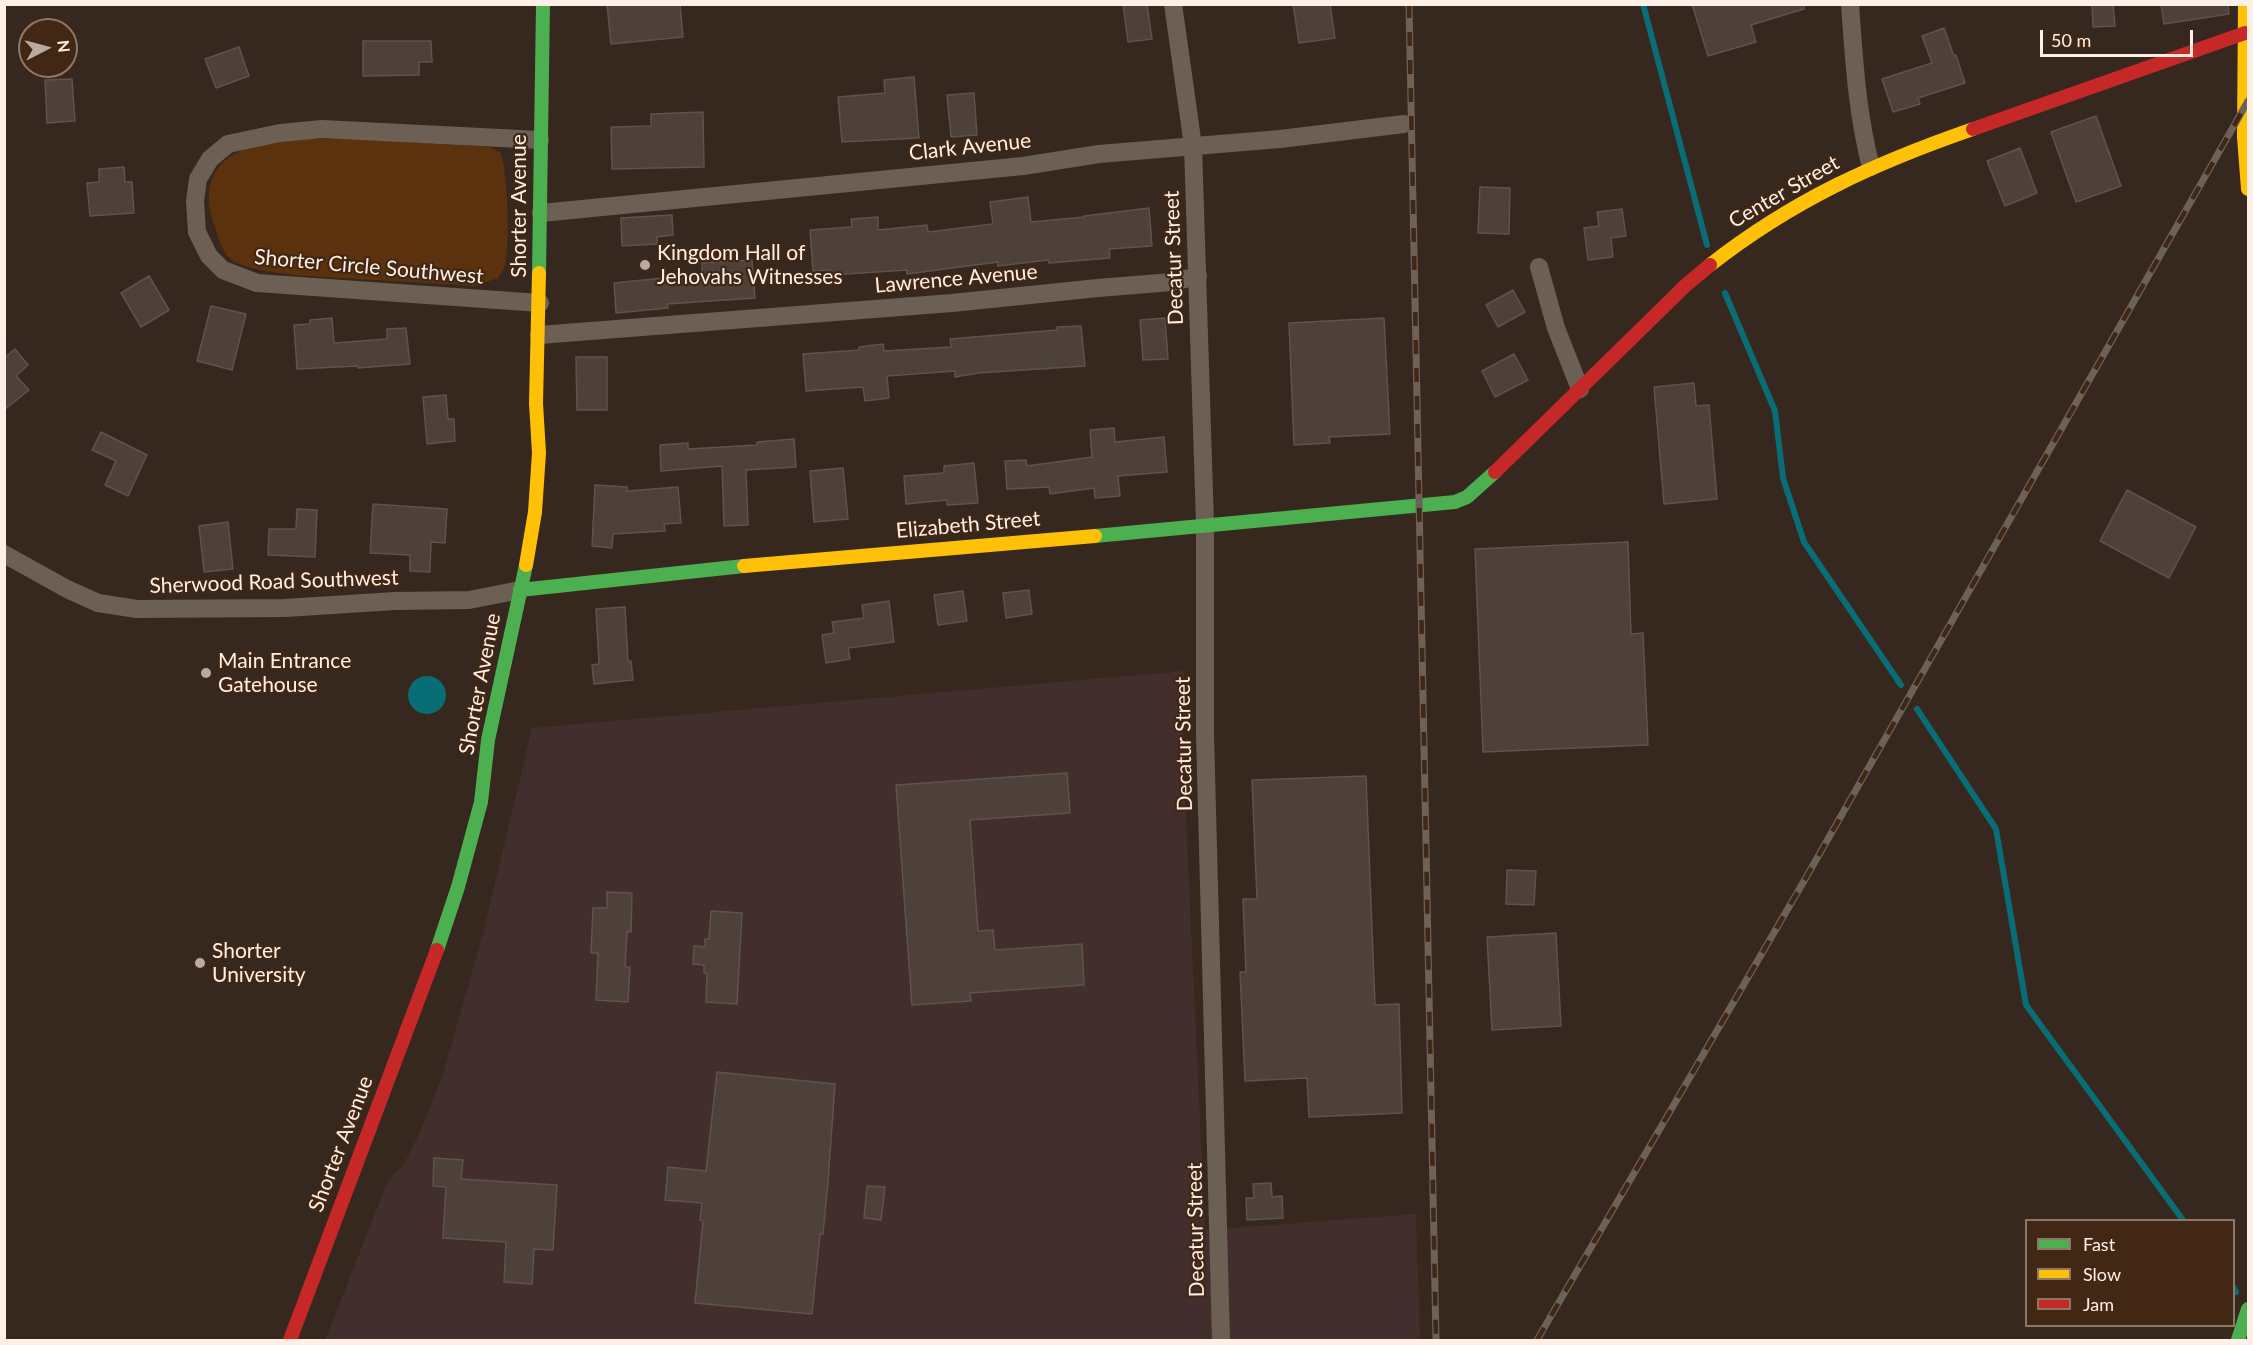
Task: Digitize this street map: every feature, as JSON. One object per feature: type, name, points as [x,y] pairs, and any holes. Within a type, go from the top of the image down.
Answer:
[{"type":"street","name":"Shorter Avenue","points":[[290,1341],[430,972],[458,887],[481,802],[488,740],[536,512],[539,453],[536,403],[540,303],[543,4]]},
{"type":"street","name":"Decatur Street","points":[[1173,4],[1193,146],[1205,524],[1206,734],[1221,1341]]},
{"type":"street","points":[[1850,4],[1863,137],[1871,167]]},
{"type":"street","points":[[2245,4],[2247,32],[2244,137],[2248,189]]},
{"type":"street","name":"Center Street","points":[[1420,504],[1445,504],[1467,497],[1686,285],[1719,256],[1752,232],[1799,204],[1871,167],[2055,99],[2247,32]]},
{"type":"street","name":"Clark Avenue","points":[[541,213],[1023,166],[1099,154],[1280,139],[1404,124]]},
{"type":"street","name":"Shorter Circle Southwest","points":[[540,140],[322,129],[249,139],[228,144],[210,159],[198,179],[195,201],[197,232],[208,256],[223,270],[257,283],[540,303]]},
{"type":"street","points":[[1539,267],[1556,328],[1580,389]]},
{"type":"street","name":"Lawrence Avenue","points":[[538,335],[952,303],[1172,282],[1197,276]]},
{"type":"street","name":"Elizabeth Street","points":[[520,590],[680,571],[1104,535],[1420,504]]},
{"type":"street","name":"Sherwood Road Southwest","points":[[4,554],[67,590],[98,603],[137,609],[285,608],[395,601],[469,600],[520,590]]},
{"type":"street","points":[[2238,1341],[2248,1309]]},
{"type":"shaded area","points":[[281,139],[358,139],[489,147],[500,152],[505,173],[508,226],[507,257],[498,278],[474,286],[313,276],[258,269],[231,259],[220,242],[210,209],[209,194],[217,169],[226,160],[253,146]]},
{"type":"shaded area","points":[[1184,671],[1183,751],[1205,1230],[1416,1214],[1420,1340],[325,1340],[388,1181],[404,1164],[421,1130],[442,1077],[483,934],[532,728]]},
{"type":"water","points":[[427,676],[440,682],[446,695],[440,708],[427,714],[414,708],[408,695],[414,682]]},
{"type":"building","points":[[607,4],[680,4],[683,37],[611,44]]},
{"type":"building","points":[[1123,4],[1147,4],[1152,39],[1128,42]]},
{"type":"building","points":[[1293,4],[1330,4],[1335,38],[1299,43]]},
{"type":"building","points":[[1692,4],[1804,4],[1804,9],[1751,25],[1756,42],[1708,56]]},
{"type":"building","points":[[2092,4],[2113,4],[2115,26],[2093,27]]},
{"type":"building","points":[[2161,4],[2228,4],[2229,14],[2164,24]]},
{"type":"building","points":[[1944,28],[1965,83],[1918,98],[1920,104],[1893,112],[1882,79],[1932,63],[1922,36]]},
{"type":"building","points":[[363,41],[431,41],[432,62],[419,62],[419,75],[363,76]]},
{"type":"building","points":[[239,47],[249,76],[216,88],[205,59]]},
{"type":"building","points":[[914,77],[919,138],[842,142],[838,97],[885,93],[884,80]]},
{"type":"building","points":[[72,79],[75,121],[47,123],[45,80]]},
{"type":"building","points":[[974,93],[977,135],[951,137],[947,95]]},
{"type":"building","points":[[703,112],[704,167],[612,169],[611,127],[651,126],[651,114]]},
{"type":"building","points":[[2096,116],[2121,186],[2076,202],[2051,132]]},
{"type":"building","points":[[2020,148],[2037,193],[2005,206],[1987,161]]},
{"type":"building","points":[[124,167],[125,182],[132,182],[134,213],[90,216],[87,183],[99,182],[99,169]]},
{"type":"building","points":[[1480,187],[1510,188],[1509,234],[1478,233]]},
{"type":"building","points":[[1028,197],[1031,222],[1149,208],[1152,246],[1109,249],[1110,258],[1049,263],[1048,260],[998,266],[998,262],[907,274],[907,270],[831,275],[830,270],[813,271],[810,230],[852,227],[851,219],[878,217],[878,230],[927,225],[928,232],[993,224],[990,202]]},
{"type":"building","points":[[1622,209],[1626,236],[1611,238],[1613,257],[1588,260],[1584,228],[1599,226],[1597,212]]},
{"type":"building","points":[[672,215],[673,235],[657,237],[657,244],[622,246],[621,218]]},
{"type":"building","points":[[752,260],[755,298],[667,304],[668,308],[616,313],[614,283],[702,274],[702,263]]},
{"type":"building","points":[[149,276],[169,310],[141,327],[121,293]]},
{"type":"building","points":[[1513,290],[1525,312],[1498,327],[1486,305]]},
{"type":"building","points":[[211,306],[246,314],[232,370],[197,361]]},
{"type":"building","points":[[332,318],[334,343],[387,339],[387,329],[406,328],[410,364],[297,369],[294,325],[310,324],[310,320]]},
{"type":"building","points":[[1165,318],[1168,359],[1143,360],[1140,320]]},
{"type":"building","points":[[1384,318],[1390,434],[1329,437],[1330,443],[1294,445],[1289,323]]},
{"type":"building","points":[[1081,326],[1085,366],[978,373],[955,377],[955,371],[887,376],[889,398],[865,401],[863,387],[806,391],[803,354],[859,350],[859,347],[883,344],[884,351],[951,347],[950,339]]},
{"type":"building","points":[[15,349],[28,365],[16,376],[29,390],[4,410],[4,358]]},
{"type":"building","points":[[1514,354],[1528,380],[1495,397],[1482,371]]},
{"type":"building","points":[[576,357],[607,357],[607,410],[577,410]]},
{"type":"building","points":[[1694,383],[1696,406],[1709,405],[1717,499],[1664,504],[1654,387]]},
{"type":"building","points":[[446,395],[448,419],[454,419],[455,441],[427,444],[423,397]]},
{"type":"building","points":[[1114,428],[1115,442],[1164,437],[1167,472],[1118,476],[1120,496],[1095,498],[1094,488],[1050,494],[1049,487],[1007,489],[1005,461],[1026,460],[1027,466],[1092,457],[1090,430]]},
{"type":"building","points":[[101,432],[147,455],[128,496],[105,485],[116,461],[92,450]]},
{"type":"building","points":[[794,439],[796,467],[746,470],[748,525],[724,526],[722,466],[661,471],[660,445],[688,443],[688,449],[757,445],[757,442]]},
{"type":"building","points":[[974,463],[978,503],[947,505],[947,500],[906,504],[904,476],[944,473],[944,466]]},
{"type":"building","points":[[843,468],[848,519],[814,522],[810,471]]},
{"type":"building","points":[[595,485],[627,487],[627,491],[678,487],[681,523],[664,524],[665,531],[613,534],[612,548],[592,546]]},
{"type":"building","points":[[2127,490],[2196,527],[2169,578],[2100,541]]},
{"type":"building","points":[[373,504],[447,509],[445,543],[431,542],[430,572],[410,571],[410,555],[370,553]]},
{"type":"building","points":[[297,509],[317,510],[315,557],[268,555],[269,529],[296,529]]},
{"type":"building","points":[[228,522],[233,569],[204,572],[199,526]]},
{"type":"building","points":[[1628,542],[1631,634],[1643,633],[1648,745],[1483,752],[1475,549]]},
{"type":"building","points":[[1029,590],[1032,614],[1006,618],[1003,593]]},
{"type":"building","points":[[963,591],[967,621],[938,625],[934,595]]},
{"type":"building","points":[[889,601],[894,642],[848,648],[850,659],[826,663],[822,635],[834,633],[832,622],[864,618],[862,605]]},
{"type":"building","points":[[625,607],[628,661],[631,661],[633,680],[594,684],[592,665],[599,664],[596,609]]},
{"type":"building","points":[[1067,773],[1070,813],[970,820],[978,931],[993,930],[995,950],[1082,944],[1084,985],[970,993],[971,1001],[912,1005],[896,785]]},
{"type":"building","points":[[1366,776],[1375,1005],[1399,1004],[1402,1113],[1309,1117],[1307,1078],[1245,1081],[1240,972],[1246,972],[1243,899],[1257,899],[1252,780]]},
{"type":"building","points":[[1507,870],[1536,871],[1534,905],[1506,904]]},
{"type":"building","points":[[607,892],[632,893],[631,932],[627,931],[625,967],[630,967],[628,1002],[596,1000],[598,953],[591,953],[593,908],[607,908]]},
{"type":"building","points":[[711,911],[742,913],[737,1004],[706,1002],[707,973],[704,973],[704,965],[693,964],[694,946],[705,947],[705,939],[709,939]]},
{"type":"building","points":[[1556,933],[1561,1026],[1492,1030],[1487,937]]},
{"type":"building","points":[[717,1072],[835,1084],[823,1234],[820,1234],[812,1314],[695,1303],[703,1221],[700,1220],[702,1203],[665,1200],[668,1167],[706,1171]]},
{"type":"building","points":[[434,1158],[463,1160],[461,1179],[557,1185],[553,1250],[534,1249],[532,1284],[504,1282],[506,1242],[443,1238],[446,1187],[433,1186]]},
{"type":"building","points":[[1271,1183],[1272,1197],[1282,1196],[1283,1218],[1247,1220],[1246,1198],[1254,1198],[1253,1184]]},
{"type":"building","points":[[867,1186],[885,1187],[881,1220],[864,1218]]},
{"type":"waterway","points":[[1643,4],[1707,245]]},
{"type":"waterway","points":[[1725,293],[1775,411],[1783,478],[1804,542],[1901,685]]},
{"type":"waterway","points":[[1917,709],[1996,829],[2026,1005],[2182,1219]]},
{"type":"railway","points":[[1409,4],[1436,1340]]},
{"type":"railway","points":[[1537,1340],[1804,881],[2248,101]]},
{"type":"traffic: fast","points":[[539,273],[543,4]]},
{"type":"traffic: fast","points":[[1095,536],[1455,502],[1467,497],[1495,472]]},
{"type":"traffic: fast","points":[[437,950],[458,887],[481,802],[488,740],[526,565]]},
{"type":"traffic: fast","points":[[520,590],[744,566]]},
{"type":"traffic: fast","points":[[2238,1340],[2248,1309]]},
{"type":"traffic: slow","points":[[2245,4],[2244,137],[2248,189]]},
{"type":"traffic: slow","points":[[1710,265],[1772,221],[1836,185],[1902,155],[1973,129]]},
{"type":"traffic: slow","points":[[526,565],[535,512],[539,453],[536,403],[539,273]]},
{"type":"traffic: slow","points":[[744,566],[1095,536]]},
{"type":"traffic: jam","points":[[1973,129],[2245,33]]},
{"type":"traffic: jam","points":[[1495,472],[1686,285],[1710,265]]},
{"type":"traffic: jam","points":[[290,1340],[437,950]]},
{"type":"place","name":"Kingdom Hall of Jehovahs Witnesses","points":[[645,265]]},
{"type":"place","name":"Main Entrance Gatehouse","points":[[206,673]]},
{"type":"place","name":"Shorter University","points":[[200,963]]}]
